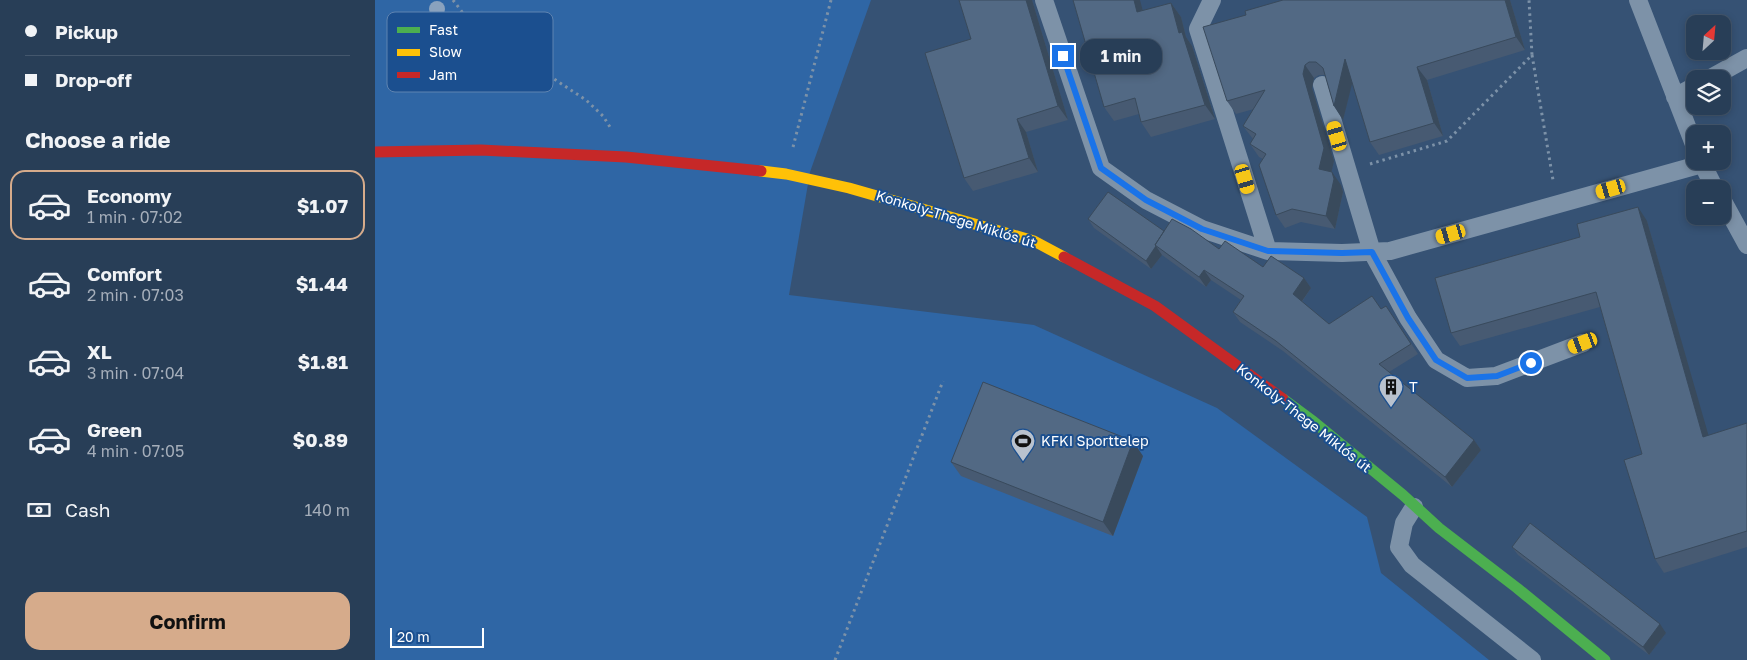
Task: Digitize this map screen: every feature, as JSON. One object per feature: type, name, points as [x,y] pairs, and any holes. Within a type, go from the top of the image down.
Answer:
[{"type":"street","name":"Konkoly-Thege Miklós út","points":[[375,152],[481,150],[626,157],[786,174],[849,188],[1034,241],[1155,306],[1314,422],[1403,495],[1414,507],[1605,660]]},
{"type":"lane","points":[[1045,0],[1101,168],[1146,200],[1202,229],[1268,251],[1342,253],[1390,251],[1686,167]]},
{"type":"lane","points":[[1212,0],[1197,29],[1268,251]]},
{"type":"lane","points":[[1638,0],[1686,125]]},
{"type":"lane","points":[[1725,70],[1747,58]]},
{"type":"lane","points":[[1322,85],[1372,252],[1408,318],[1436,360],[1467,378],[1497,376],[1583,343]]},
{"type":"lane","points":[[1675,97],[1686,91]]},
{"type":"lane","points":[[1731,216],[1747,245]]},
{"type":"lane","points":[[1414,507],[1403,523],[1399,546],[1412,565],[1532,660]]},
{"type":"path","points":[[453,0],[462,12]]},
{"type":"path","points":[[786,174],[831,0]]},
{"type":"path","points":[[1529,0],[1532,55],[1557,204]]},
{"type":"path","points":[[1347,170],[1447,142],[1532,55]]},
{"type":"path","points":[[553,78],[586,100],[603,116],[626,157]]},
{"type":"path","points":[[835,660],[943,380]]},
{"type":"shaded area","points":[[375,0],[871,0],[810,172],[789,295],[1034,325],[1217,408],[1367,517],[1381,573],[1489,660],[375,660]]},
{"type":"building","points":[[959,0],[1026,0],[1058,106],[1017,119],[1029,158],[964,178],[925,53],[971,39]]},
{"type":"building","points":[[1073,0],[1134,0],[1137,12],[1171,3],[1179,33],[1182,32],[1205,105],[1141,122],[1135,98],[1104,107]]},
{"type":"building","points":[[1283,0],[1505,0],[1516,37],[1417,67],[1434,123],[1370,142],[1345,59],[1334,106],[1323,68],[1316,62],[1309,62],[1305,65],[1303,74],[1324,148],[1319,169],[1332,172],[1334,179],[1326,216],[1292,209],[1276,215],[1259,165],[1266,154],[1250,144],[1256,134],[1243,126],[1265,90],[1227,101],[1203,27],[1246,15],[1245,11]]},
{"type":"building","points":[[1108,192],[1164,231],[1146,261],[1088,219]]},
{"type":"building","points":[[1638,207],[1703,437],[1747,423],[1747,531],[1655,559],[1624,460],[1642,454],[1596,292],[1451,333],[1435,278],[1580,237],[1577,224]]},
{"type":"building","points":[[1172,219],[1191,229],[1219,249],[1225,241],[1263,267],[1271,256],[1304,278],[1293,294],[1329,324],[1372,296],[1381,309],[1386,306],[1411,344],[1379,364],[1474,440],[1445,477],[1276,341],[1233,312],[1244,296],[1204,270],[1199,277],[1155,245]]},
{"type":"building","points":[[983,382],[1133,441],[1103,522],[951,462]]},
{"type":"building","points":[[1530,523],[1660,624],[1643,647],[1512,547]]},
{"type":"traffic: fast","points":[[1283,399],[1403,495],[1439,528],[1517,588],[1605,660]]},
{"type":"traffic: slow","points":[[761,171],[786,174],[849,188],[1034,241],[1064,257]]},
{"type":"traffic: jam","points":[[375,152],[481,150],[626,157],[761,171]]},
{"type":"traffic: jam","points":[[1064,257],[1155,306],[1283,399]]},
{"type":"place","name":"T","points":[[1391,408]]},
{"type":"place","name":"KFKI Sporttelep","points":[[1023,462]]},
{"type":"route","points":[[1063,56],[1101,168],[1146,200],[1202,229],[1268,251],[1372,252],[1408,318],[1436,360],[1467,378],[1497,376],[1531,363]]}]
